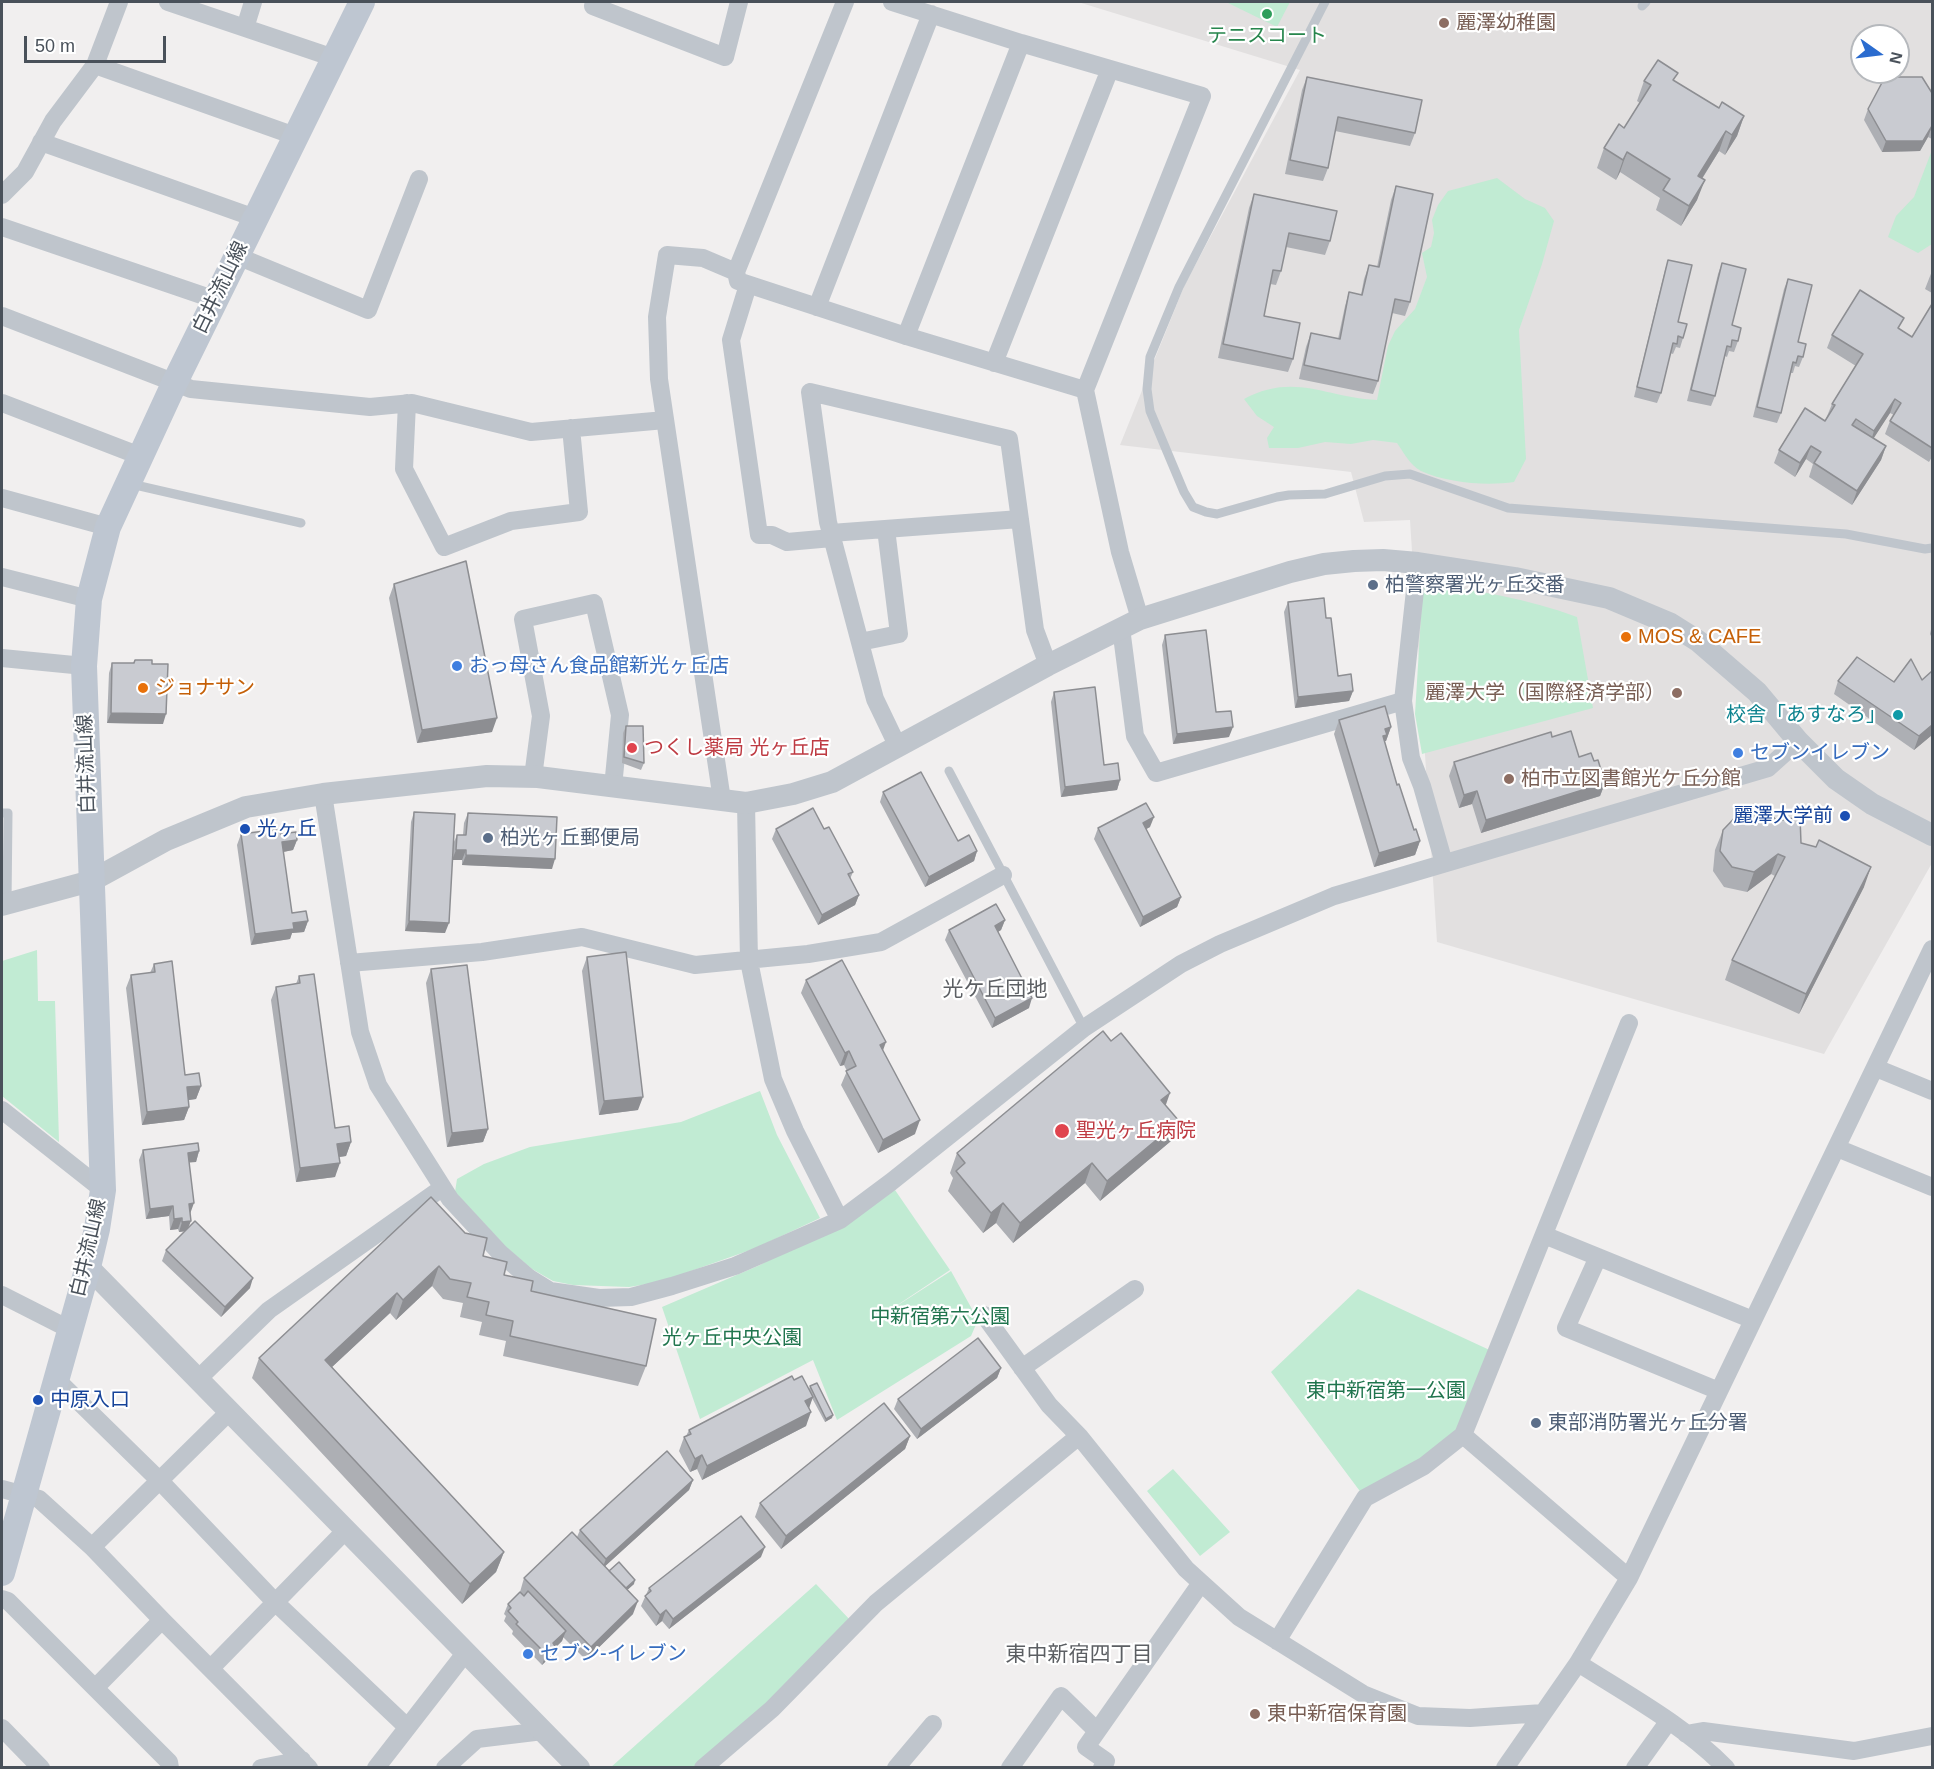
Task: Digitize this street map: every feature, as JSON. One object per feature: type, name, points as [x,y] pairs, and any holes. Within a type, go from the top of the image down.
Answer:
[{"type":"main road","name":"白井流山線","points":[[2,1573],[12,1492],[54,1383],[88,1267],[103,1190],[84,666],[89,599],[108,527],[140,456],[362,2]]},
{"type":"street","points":[[2,195],[25,172],[53,121],[95,65],[119,2]]},
{"type":"street","points":[[171,2],[334,58]]},
{"type":"street","points":[[245,28],[253,2]]},
{"type":"street","points":[[594,2],[592,6],[725,57],[739,2]]},
{"type":"street","points":[[845,2],[742,278],[731,340],[759,535],[772,534],[787,542],[886,529],[1020,519]]},
{"type":"street","points":[[892,2],[1021,43],[1202,96],[1085,390],[1120,552],[1131,624],[1135,735],[1156,773],[1403,701]]},
{"type":"street","points":[[817,307],[931,14]]},
{"type":"street","points":[[906,336],[1021,43]]},
{"type":"street","points":[[95,65],[296,136]]},
{"type":"street","points":[[994,363],[1110,69]]},
{"type":"street","points":[[41,142],[255,218]]},
{"type":"street","points":[[237,256],[368,310],[419,179]]},
{"type":"street","points":[[2,226],[216,300]]},
{"type":"street","points":[[722,800],[659,380],[657,317],[667,255],[703,258],[742,278],[817,307],[1085,390]]},
{"type":"street","points":[[2,316],[191,390],[370,407],[412,403],[531,432],[665,420]]},
{"type":"street","points":[[898,747],[875,699],[831,535],[810,392],[1009,439],[1035,630],[1048,665]]},
{"type":"street","points":[[2,403],[140,456]]},
{"type":"street","points":[[407,403],[404,469],[444,548],[511,521],[579,512],[571,428]]},
{"type":"street","points":[[2,498],[108,527]]},
{"type":"street","points":[[860,642],[899,634],[886,529]]},
{"type":"street","points":[[4,904],[91,881],[166,840],[246,807],[323,794],[487,777],[533,777],[746,803],[793,794],[832,782],[1048,665],[1131,624],[1253,583],[1324,564],[1354,561],[1418,563],[1515,578],[1609,598],[1651,615],[1698,641],[1737,674],[1757,692],[1798,741],[1836,779],[1872,804],[1932,835]]},
{"type":"street","points":[[1418,563],[1403,701],[1411,758],[1422,786],[1444,863]]},
{"type":"street","points":[[2,577],[89,599]]},
{"type":"street","points":[[533,777],[541,716],[523,619],[594,603],[620,716],[613,787]]},
{"type":"street","points":[[2,658],[84,666]]},
{"type":"street","points":[[323,794],[360,1032],[378,1085],[450,1199],[500,1253],[529,1278],[550,1291],[599,1298],[631,1297],[735,1266],[840,1220],[1084,1028],[1180,964],[1220,944],[1334,896],[1768,768],[1798,741]]},
{"type":"street","points":[[746,803],[749,961],[773,1079],[795,1131],[840,1220]]},
{"type":"street","points":[[350,963],[482,952],[582,937],[695,965],[808,954],[881,942],[1003,875]]},
{"type":"street","points":[[1505,1767],[1578,1663],[1629,1578],[1932,949]]},
{"type":"street","points":[[1277,1641],[1365,1498],[1424,1466],[1463,1435],[1629,1023]]},
{"type":"street","points":[[1876,1068],[1932,1091]]},
{"type":"street","points":[[2,1110],[103,1190]]},
{"type":"street","points":[[1837,1148],[1932,1187]]},
{"type":"street","points":[[198,1379],[269,1310],[442,1188]]},
{"type":"street","points":[[1544,1234],[1754,1320]]},
{"type":"street","points":[[1598,1257],[1566,1328],[1719,1391]]},
{"type":"street","points":[[88,1267],[579,1767]]},
{"type":"street","points":[[1022,1368],[1135,1290]]},
{"type":"street","points":[[2,1294],[69,1329]]},
{"type":"street","points":[[984,1315],[1049,1405],[1079,1436],[1186,1569],[1239,1617],[1363,1694],[1418,1716],[1470,1718],[1543,1713]]},
{"type":"street","points":[[54,1383],[63,1386],[160,1481],[275,1602],[407,1727]]},
{"type":"street","points":[[92,1547],[230,1411]]},
{"type":"street","points":[[1463,1435],[1629,1578]]},
{"type":"street","points":[[703,1767],[772,1709],[876,1603],[1079,1436]]},
{"type":"street","points":[[12,1492],[39,1499],[92,1547],[306,1764]]},
{"type":"street","points":[[211,1668],[346,1530]]},
{"type":"street","points":[[1102,1767],[1106,1761],[1086,1746],[1201,1583]]},
{"type":"street","points":[[2,1599],[8,1600],[169,1762],[170,1767]]},
{"type":"street","points":[[96,1688],[162,1620]]},
{"type":"street","points":[[376,1767],[466,1652]]},
{"type":"street","points":[[1578,1663],[1686,1734],[1726,1767]]},
{"type":"street","points":[[1010,1767],[1061,1696],[1097,1731]]},
{"type":"street","points":[[1635,1767],[1668,1722]]},
{"type":"street","points":[[896,1767],[933,1724]]},
{"type":"street","points":[[2,1728],[41,1767]]},
{"type":"street","points":[[445,1767],[477,1739],[543,1731]]},
{"type":"street","points":[[1686,1734],[1703,1731],[1854,1751],[1932,1736]]},
{"type":"street","points":[[261,1767],[306,1764]]},
{"type":"lane","points":[[1325,2],[1179,287],[1150,357],[1147,389],[1150,411],[1184,492],[1193,507],[1217,514],[1277,497],[1325,494],[1385,476],[1410,474],[1508,507],[1846,534],[1925,549],[1932,548]]},
{"type":"lane","points":[[129,483],[301,523]]},
{"type":"lane","points":[[949,771],[1084,1028]]},
{"type":"lane","points":[[2,813],[8,813],[4,904]]},
{"type":"shaded area","name":"麗澤大学（国際経済学部）","points":[[1078,2],[1932,2],[1932,863],[1824,1054],[1437,942],[1410,520],[1364,522],[1351,472],[1120,445],[1185,284],[1300,70]]},
{"type":"green space","name":"テニスコート","points":[[1226,2],[1290,2],[1277,27]]},
{"type":"green space","points":[[1932,150],[1932,244],[1918,253],[1888,237],[1896,216],[1914,197]]},
{"type":"green space","points":[[1497,178],[1525,199],[1545,208],[1554,221],[1519,330],[1526,459],[1514,482],[1492,484],[1467,482],[1431,475],[1414,466],[1397,443],[1373,440],[1351,444],[1325,442],[1298,448],[1269,448],[1267,438],[1274,427],[1257,416],[1244,399],[1279,387],[1295,387],[1377,400],[1388,346],[1395,331],[1415,309],[1427,277],[1422,253],[1431,247],[1434,233],[1432,220],[1438,205],[1448,191]]},
{"type":"green space","points":[[1423,584],[1501,596],[1577,617],[1593,708],[1422,754],[1415,714]]},
{"type":"green space","points":[[37,950],[38,1001],[55,1001],[59,1142],[2,1096],[2,961]]},
{"type":"green space","points":[[760,1091],[777,1135],[820,1218],[756,1248],[660,1282],[629,1287],[573,1285],[553,1281],[532,1269],[506,1247],[455,1192],[457,1179],[484,1164],[530,1147],[681,1122]]},
{"type":"green space","name":"光ヶ丘中央公園","points":[[895,1190],[950,1270],[881,1316],[951,1271],[978,1320],[971,1336],[837,1420],[813,1360],[700,1419],[662,1307],[760,1265]]},
{"type":"green space","name":"東中新宿第一公園","points":[[1358,1289],[1496,1353],[1463,1435],[1365,1498],[1271,1372]]},
{"type":"green space","points":[[1173,1469],[1230,1532],[1200,1556],[1147,1491]]},
{"type":"green space","points":[[816,1584],[851,1621],[768,1705],[695,1767],[610,1768]]},
{"type":"building","points":[[1658,60],[1678,73],[1673,80],[1719,108],[1722,102],[1744,116],[1732,135],[1726,131],[1698,176],[1705,180],[1689,206],[1663,190],[1670,179],[1627,152],[1623,160],[1604,148],[1619,124],[1624,128],[1651,85],[1644,81]]},
{"type":"building","points":[[1307,77],[1422,100],[1415,133],[1338,117],[1328,168],[1290,160]]},
{"type":"building","points":[[1910,77],[1922,77],[1932,93],[1932,126],[1923,141],[1886,141],[1868,109],[1881,84],[1910,84]]},
{"type":"building","points":[[1396,186],[1433,194],[1410,302],[1395,299],[1378,381],[1304,365],[1311,333],[1340,339],[1349,292],[1362,295],[1369,265],[1379,267]]},
{"type":"building","points":[[1254,194],[1337,211],[1330,241],[1289,233],[1281,271],[1273,270],[1264,316],[1300,323],[1293,359],[1223,344]]},
{"type":"building","points":[[1668,260],[1692,265],[1678,322],[1687,324],[1683,338],[1678,336],[1677,344],[1673,343],[1661,393],[1637,387]]},
{"type":"building","points":[[1722,263],[1746,269],[1732,325],[1741,328],[1738,341],[1732,340],[1731,347],[1727,346],[1715,396],[1691,390]]},
{"type":"building","points":[[1788,279],[1812,285],[1798,342],[1806,344],[1803,357],[1798,356],[1796,363],[1793,362],[1781,413],[1757,407]]},
{"type":"building","points":[[1860,290],[1904,318],[1898,328],[1912,337],[1932,304],[1932,448],[1890,421],[1901,403],[1895,399],[1874,431],[1856,419],[1852,425],[1886,446],[1857,491],[1814,463],[1821,452],[1811,446],[1800,463],[1779,450],[1805,408],[1825,421],[1835,405],[1832,404],[1863,354],[1832,335]]},
{"type":"building","points":[[466,561],[497,718],[422,730],[394,584]]},
{"type":"building","points":[[1324,598],[1326,618],[1331,618],[1338,676],[1351,674],[1353,691],[1298,697],[1288,602]]},
{"type":"building","points":[[1206,630],[1216,712],[1231,711],[1233,727],[1177,734],[1165,635]]},
{"type":"building","name":"校舎「あすなろ」","points":[[1857,657],[1894,682],[1911,659],[1922,680],[1932,671],[1932,725],[1919,736],[1838,681]]},
{"type":"building","points":[[135,660],[152,660],[152,664],[168,664],[166,714],[111,713],[112,663],[134,663]]},
{"type":"building","points":[[1095,687],[1104,765],[1118,763],[1120,780],[1065,787],[1054,692]]},
{"type":"building","points":[[1385,706],[1391,727],[1385,729],[1387,735],[1383,736],[1397,785],[1399,784],[1414,830],[1416,829],[1420,841],[1379,853],[1339,720]]},
{"type":"building","name":"つくし薬局 光ヶ丘店","points":[[626,726],[643,726],[644,763],[624,757]]},
{"type":"building","points":[[1571,731],[1579,757],[1591,753],[1594,761],[1598,760],[1605,783],[1486,820],[1477,791],[1464,795],[1454,762],[1551,732],[1552,737]]},
{"type":"building","points":[[921,772],[958,841],[969,835],[977,851],[929,877],[883,792]]},
{"type":"building","points":[[1146,803],[1154,817],[1143,823],[1181,897],[1143,917],[1098,828]]},
{"type":"building","points":[[1746,806],[1763,806],[1777,821],[1800,817],[1801,843],[1816,847],[1819,840],[1871,867],[1806,994],[1732,960],[1785,857],[1778,854],[1754,872],[1732,867],[1720,851],[1723,830]]},
{"type":"building","points":[[813,808],[824,829],[829,827],[853,872],[848,874],[859,895],[822,915],[776,829]]},
{"type":"building","points":[[414,812],[455,814],[449,923],[409,921]]},
{"type":"building","points":[[468,813],[557,817],[555,859],[466,855],[466,850],[456,850],[457,835],[466,835]]},
{"type":"building","points":[[280,829],[281,834],[296,832],[297,840],[282,842],[292,913],[306,911],[308,921],[293,923],[294,929],[255,934],[241,834]]},
{"type":"building","points":[[996,904],[1005,920],[995,926],[1032,998],[995,1018],[949,930]]},
{"type":"building","points":[[626,952],[643,1097],[604,1101],[587,957]]},
{"type":"building","points":[[842,960],[886,1042],[880,1045],[920,1120],[883,1140],[846,1071],[856,1066],[849,1051],[845,1053],[806,980]]},
{"type":"building","points":[[172,961],[185,1075],[199,1073],[201,1086],[187,1087],[189,1107],[147,1112],[131,975],[155,972],[154,964]]},
{"type":"building","points":[[467,965],[488,1129],[452,1133],[431,969]]},
{"type":"building","points":[[314,974],[335,1128],[349,1126],[351,1142],[337,1144],[340,1163],[300,1168],[276,987],[300,983],[299,976]]},
{"type":"building","name":"聖光ヶ丘病院","points":[[1103,1031],[1111,1041],[1121,1033],[1170,1093],[1161,1100],[1179,1121],[1107,1181],[1092,1163],[1020,1223],[1003,1203],[991,1213],[956,1171],[965,1163],[957,1153]]},
{"type":"building","points":[[198,1143],[199,1151],[188,1153],[194,1203],[189,1204],[191,1221],[182,1222],[182,1218],[174,1219],[173,1206],[150,1209],[143,1150]]},
{"type":"building","points":[[431,1197],[465,1233],[487,1238],[483,1256],[507,1262],[504,1275],[533,1281],[531,1291],[656,1319],[646,1366],[510,1336],[513,1321],[486,1315],[489,1302],[467,1297],[471,1283],[450,1279],[439,1266],[403,1300],[397,1293],[325,1360],[504,1552],[470,1584],[259,1358]]},
{"type":"building","points":[[195,1221],[253,1278],[225,1307],[166,1250]]},
{"type":"building","points":[[978,1338],[1001,1368],[921,1429],[898,1399]]},
{"type":"building","points":[[792,1376],[794,1380],[802,1376],[813,1397],[805,1401],[811,1412],[707,1466],[702,1455],[695,1459],[684,1437],[691,1434],[689,1430]]},
{"type":"building","points":[[817,1383],[833,1415],[826,1419],[810,1386]]},
{"type":"building","points":[[884,1403],[910,1436],[786,1536],[760,1503]]},
{"type":"building","points":[[667,1451],[693,1480],[606,1559],[580,1530]]},
{"type":"building","points":[[741,1516],[765,1547],[673,1619],[666,1610],[660,1615],[645,1596],[651,1591],[649,1588]]},
{"type":"building","points":[[572,1532],[638,1601],[591,1647],[524,1578]]},
{"type":"building","points":[[619,1562],[635,1580],[626,1588],[609,1571]]},
{"type":"building","points":[[528,1591],[566,1631],[553,1643],[555,1646],[546,1654],[516,1624],[518,1622],[508,1611],[511,1608],[508,1604],[520,1592],[524,1596]]},
{"type":"place","name":"テニスコート","points":[[1267,14]]},
{"type":"place","name":"麗澤幼稚園","points":[[1444,23]]},
{"type":"place","name":"柏警察署光ヶ丘交番","points":[[1373,585]]},
{"type":"place","name":"MOS & CAFE","points":[[1626,637]]},
{"type":"place","name":"おっ母さん食品館新光ヶ丘店","points":[[457,666]]},
{"type":"place","name":"ジョナサン","points":[[143,688]]},
{"type":"place","name":"麗澤大学（国際経済学部）","points":[[1677,693]]},
{"type":"place","name":"校舎「あすなろ」","points":[[1898,715]]},
{"type":"place","name":"つくし薬局 光ヶ丘店","points":[[632,748]]},
{"type":"place","name":"セブンイレブン","points":[[1738,753]]},
{"type":"place","name":"柏市立図書館光ケ丘分館","points":[[1509,779]]},
{"type":"place","name":"麗澤大学前","points":[[1845,816]]},
{"type":"place","name":"光ヶ丘","points":[[245,829]]},
{"type":"place","name":"柏光ヶ丘郵便局","points":[[488,838]]},
{"type":"place","name":"聖光ヶ丘病院","points":[[1062,1131]]},
{"type":"place","name":"中原入口","points":[[38,1400]]},
{"type":"place","name":"東部消防署光ヶ丘分署","points":[[1536,1423]]},
{"type":"place","name":"セブン-イレブン","points":[[528,1654]]},
{"type":"place","name":"東中新宿保育園","points":[[1255,1714]]},
{"type":"district","name":"光ケ丘団地","points":[[995,990]]},
{"type":"district","name":"東中新宿四丁目","points":[[1079,1655]]},
{"type":"park label","name":"中新宿第六公園","points":[[940,1317]]}]
